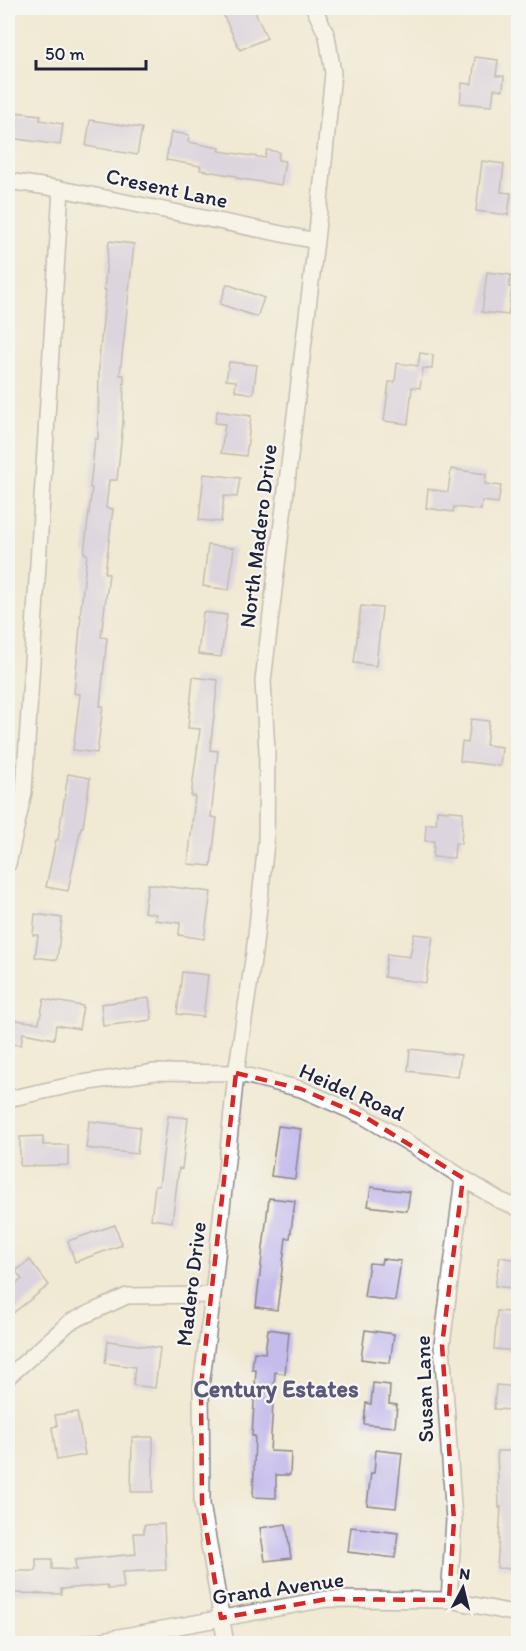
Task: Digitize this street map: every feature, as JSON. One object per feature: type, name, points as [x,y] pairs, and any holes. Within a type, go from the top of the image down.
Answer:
[{"type":"street","name":"North Madero Drive","points":[[236,1072],[254,953],[266,843],[267,751],[263,681],[316,241],[333,73],[327,36],[314,8]]},
{"type":"street","name":"Cresent Lane","points":[[8,181],[61,189],[316,241]]},
{"type":"street","points":[[8,864],[24,792],[61,189]]},
{"type":"street","name":"Heidel Road","points":[[8,1099],[76,1084],[155,1072],[236,1072],[300,1089],[365,1117],[499,1200],[519,1208]]},
{"type":"street","name":"Madero Drive","points":[[226,1644],[202,1504],[201,1386],[236,1072]]},
{"type":"street","name":"Susan Lane","points":[[448,1599],[454,1520],[442,1345],[463,1178]]},
{"type":"street","points":[[8,1377],[70,1322],[127,1296],[213,1294]]},
{"type":"street","name":"Grand Avenue","points":[[81,1644],[327,1599],[448,1599],[519,1614]]},
{"type":"highlighted area","points":[[236,1073],[301,1089],[365,1117],[463,1178],[442,1345],[454,1520],[449,1600],[327,1599],[221,1618],[202,1504],[201,1386]]},
{"type":"building","points":[[220,8],[253,8],[267,38],[240,50]]},
{"type":"building","points":[[475,57],[498,60],[496,76],[504,76],[503,90],[494,89],[492,106],[460,103],[462,83],[472,84]]},
{"type":"building","points":[[14,112],[41,115],[40,120],[63,124],[60,145],[10,138]]},
{"type":"building","points":[[90,120],[142,128],[137,155],[86,146]]},
{"type":"building","points":[[171,132],[189,135],[188,142],[220,148],[219,151],[265,158],[267,150],[279,152],[278,160],[285,161],[281,185],[236,178],[236,176],[200,170],[201,166],[166,160]]},
{"type":"building","points":[[482,161],[504,164],[501,192],[511,193],[508,215],[476,211]]},
{"type":"building","points":[[109,241],[134,244],[120,375],[124,375],[123,423],[117,480],[109,480],[106,508],[113,509],[105,573],[109,574],[101,637],[107,638],[100,706],[103,706],[97,753],[73,750],[80,694],[74,693],[87,554],[84,553],[92,488],[90,488],[95,439],[98,439],[99,359]]},
{"type":"building","points":[[487,272],[511,275],[509,287],[512,287],[508,315],[482,312]]},
{"type":"building","points":[[227,284],[264,298],[257,317],[220,304]]},
{"type":"building","points":[[420,353],[433,355],[432,369],[423,368],[420,388],[412,387],[408,424],[384,421],[389,382],[395,382],[397,363],[418,366]]},
{"type":"building","points":[[229,362],[257,365],[253,394],[235,391],[236,381],[226,380]]},
{"type":"building","points":[[217,411],[251,416],[246,456],[221,453],[225,424],[215,423]]},
{"type":"building","points":[[451,469],[486,474],[485,484],[501,486],[498,503],[482,501],[481,510],[454,507],[453,512],[426,508],[428,489],[448,492]]},
{"type":"building","points":[[204,474],[240,478],[237,497],[224,496],[221,522],[199,520]]},
{"type":"building","points":[[208,545],[234,548],[229,590],[203,586]]},
{"type":"building","points":[[361,606],[382,608],[376,666],[354,663]]},
{"type":"building","points":[[203,612],[227,615],[221,657],[198,654]]},
{"type":"building","points":[[193,677],[218,680],[210,750],[218,751],[211,817],[217,818],[211,866],[188,864],[195,796],[191,796],[200,729],[188,728]]},
{"type":"building","points":[[471,719],[489,721],[486,745],[502,747],[500,766],[460,761],[462,742],[468,743]]},
{"type":"building","points":[[68,774],[90,778],[83,827],[81,827],[68,891],[46,887],[56,840],[58,840]]},
{"type":"building","points":[[437,810],[463,812],[461,844],[455,843],[454,858],[433,857],[434,841],[425,841],[426,824],[436,824]]},
{"type":"building","points":[[148,884],[211,892],[204,939],[179,935],[180,923],[155,920],[156,914],[144,912]]},
{"type":"building","points":[[35,914],[62,918],[57,960],[35,957],[38,935],[33,935]]},
{"type":"building","points":[[414,934],[433,936],[426,983],[384,977],[387,954],[410,957]]},
{"type":"building","points":[[182,972],[208,975],[203,1017],[177,1014]]},
{"type":"building","points":[[149,998],[152,1020],[103,1026],[101,1004]]},
{"type":"building","points":[[44,999],[83,1006],[79,1029],[56,1025],[54,1039],[23,1033],[21,1045],[8,1044],[8,1019],[39,1023]]},
{"type":"building","points":[[410,1049],[461,1055],[458,1077],[408,1071]]},
{"type":"building","points":[[168,1116],[188,1118],[182,1169],[179,1168],[172,1222],[151,1219],[155,1186],[159,1186]]},
{"type":"building","points":[[89,1121],[140,1127],[137,1154],[86,1148]]},
{"type":"building","points":[[278,1126],[301,1129],[295,1179],[271,1176]]},
{"type":"building","points":[[43,1136],[43,1145],[68,1145],[68,1165],[20,1166],[20,1137]]},
{"type":"building","points":[[371,1187],[410,1192],[407,1211],[368,1206]]},
{"type":"building","points":[[269,1198],[295,1201],[290,1238],[286,1238],[277,1310],[256,1307]]},
{"type":"building","points":[[115,1225],[122,1245],[75,1262],[68,1241]]},
{"type":"building","points":[[500,1257],[519,1260],[519,1289],[495,1286]]},
{"type":"building","points":[[382,1259],[401,1261],[395,1301],[364,1297],[369,1263],[381,1264]]},
{"type":"building","points":[[30,1260],[49,1285],[8,1317],[8,1290],[22,1279],[16,1271]]},
{"type":"building","points":[[497,1311],[519,1313],[519,1351],[494,1349]]},
{"type":"building","points":[[268,1329],[289,1332],[285,1374],[275,1372],[270,1451],[291,1452],[290,1475],[276,1475],[276,1498],[253,1497],[255,1436],[252,1436],[256,1370],[252,1370],[254,1352],[265,1353]]},
{"type":"building","points":[[365,1330],[394,1334],[390,1363],[361,1359]]},
{"type":"building","points":[[108,1341],[160,1348],[155,1388],[133,1385],[135,1367],[105,1363]]},
{"type":"building","points":[[373,1383],[390,1385],[389,1404],[397,1405],[395,1427],[364,1424],[366,1403],[371,1404]]},
{"type":"building","points":[[496,1385],[519,1387],[519,1410],[494,1409]]},
{"type":"building","points":[[77,1412],[85,1455],[57,1460],[52,1427],[57,1426],[55,1415]]},
{"type":"building","points":[[132,1437],[153,1437],[153,1492],[131,1492]]},
{"type":"building","points":[[376,1450],[402,1453],[396,1508],[367,1505]]},
{"type":"building","points":[[497,1451],[519,1451],[519,1569],[497,1568],[501,1507],[499,1508]]},
{"type":"building","points":[[164,1524],[166,1570],[122,1572],[124,1588],[108,1589],[107,1585],[61,1589],[61,1594],[11,1593],[11,1571],[36,1571],[36,1559],[52,1559],[52,1569],[76,1570],[75,1560],[136,1554],[134,1533],[144,1533],[144,1525]]},
{"type":"building","points":[[286,1524],[291,1558],[265,1561],[260,1528]]},
{"type":"building","points":[[351,1527],[398,1533],[395,1558],[348,1552]]},
{"type":"district","name":"Century Estates","points":[[276,1388]]}]
